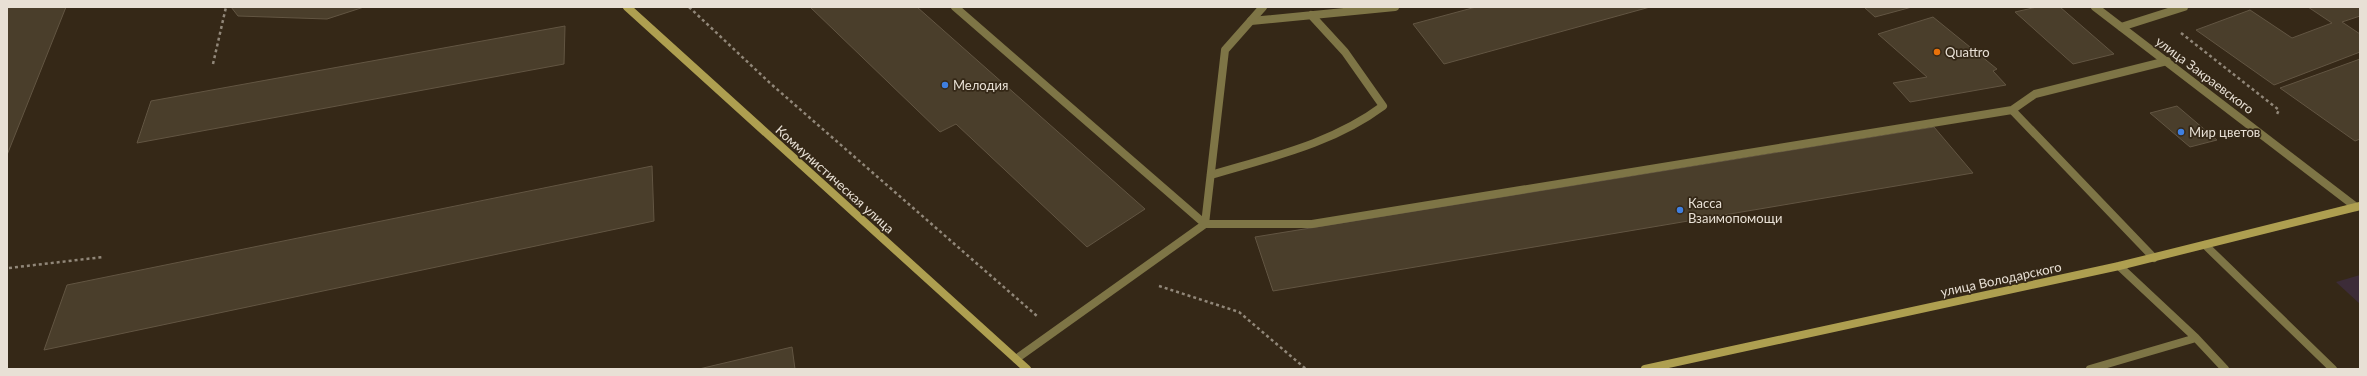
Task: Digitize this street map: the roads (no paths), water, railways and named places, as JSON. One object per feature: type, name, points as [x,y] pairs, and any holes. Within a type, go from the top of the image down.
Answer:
[{"type":"main road","name":"Коммунистическая улица","points":[[627,7],[1027,369]]},
{"type":"main road","name":"улица Володарского","points":[[1645,369],[2119,266],[2358,207]]},
{"type":"street","points":[[955,7],[1205,224]]},
{"type":"street","points":[[1205,224],[1225,50],[1263,7]]},
{"type":"street","points":[[1251,21],[1395,7]]},
{"type":"street","name":"улица Закраевского","points":[[2095,7],[2358,207]]},
{"type":"street","points":[[2121,27],[2184,7]]},
{"type":"street","points":[[1211,175],[1323,140],[1368,119],[1383,106],[1345,52],[1311,15]]},
{"type":"street","points":[[1016,359],[1054,330],[1133,277],[1205,224],[1312,224],[2012,110],[2035,94],[2167,61]]},
{"type":"street","points":[[2012,110],[2154,258]]},
{"type":"street","points":[[2206,245],[2333,369]]},
{"type":"street","points":[[2119,266],[2196,338],[2225,369]]},
{"type":"street","points":[[2090,369],[2196,338]]},
{"type":"place","name":"Quattro","points":[[1937,52]]},
{"type":"place","name":"Мелодия","points":[[945,85]]},
{"type":"place","name":"Мир цветов","points":[[2181,132]]},
{"type":"place","name":"Касса Взаимопомощи","points":[[1680,210]]}]
